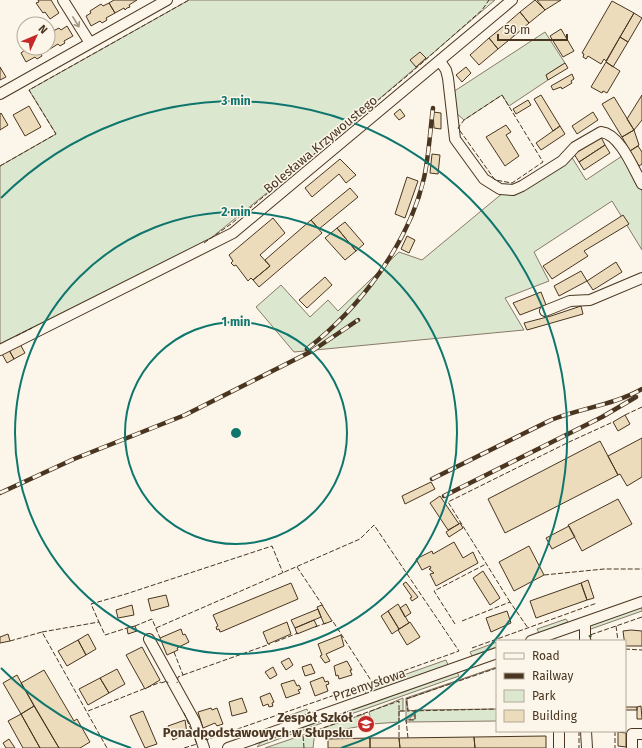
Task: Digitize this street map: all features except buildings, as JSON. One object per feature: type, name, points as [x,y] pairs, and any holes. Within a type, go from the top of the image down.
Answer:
[{"type":"street","points":[[63,0],[90,43]]},
{"type":"street","points":[[0,94],[167,0]]},
{"type":"street","name":"Bolesława Krzywoustego","points":[[0,350],[228,236],[512,0]]},
{"type":"street","points":[[440,61],[446,70],[448,78],[455,139],[484,179],[494,187],[507,190],[522,186],[562,161],[575,147],[601,132],[609,134],[616,140],[642,184]]},
{"type":"street","points":[[545,311],[570,301],[590,300],[642,278]]},
{"type":"street","points":[[536,640],[558,636],[585,622],[642,602]]},
{"type":"street","points":[[585,622],[585,640]]},
{"type":"street","points":[[149,639],[194,720],[204,748]]},
{"type":"street","name":"Przemysłowa","points":[[228,748],[247,745],[496,653]]},
{"type":"street","points":[[559,732],[559,748]]},
{"type":"street","points":[[586,732],[587,748]]},
{"type":"street","points":[[632,748],[632,734],[642,734]]},
{"type":"green space","points":[[189,0],[495,0],[304,163],[206,242],[0,344],[0,166],[56,134],[29,90]]},
{"type":"green space","points":[[545,32],[565,63],[546,75],[548,80],[509,106],[502,95],[464,120],[455,112],[453,92]]},
{"type":"green space","points":[[571,156],[586,180],[622,156],[642,191],[642,250],[612,201],[534,252],[549,281],[505,298],[524,330],[294,352],[256,307],[281,285],[310,317],[328,300],[338,311],[399,252],[422,260],[504,192]]},
{"type":"green space","points":[[642,607],[642,611],[588,630],[589,626]]},
{"type":"green space","points":[[566,619],[568,622],[539,633],[537,629]]},
{"type":"green space","points":[[496,642],[496,647],[472,656],[470,652]]},
{"type":"green space","points":[[446,660],[448,665],[366,694],[364,689]]},
{"type":"green space","points":[[496,667],[407,699],[408,710],[414,711],[414,716],[411,716],[411,718],[406,718],[406,698]]},
{"type":"green space","points":[[457,672],[459,676],[331,721],[328,718]]},
{"type":"green space","points":[[403,698],[403,711],[399,711],[399,722],[372,724],[369,712]]},
{"type":"green space","points":[[307,709],[308,714],[284,723],[282,718]]},
{"type":"green space","points":[[496,709],[496,721],[406,722],[406,720],[415,719],[415,710]]},
{"type":"green space","points":[[364,714],[367,725],[319,734],[314,739],[313,748],[265,748]]},
{"type":"green space","points":[[323,720],[322,723],[257,747],[262,741]]},
{"type":"railway","points":[[307,349],[327,333],[363,294],[380,272],[407,226],[417,202],[424,178],[433,108]]},
{"type":"railway","points":[[0,493],[74,459],[185,415],[312,351],[358,320]]},
{"type":"railway","points":[[432,479],[551,420],[574,412],[609,403],[642,389]]},
{"type":"railway","points":[[444,496],[602,417],[636,397]]},
{"type":"hedge","points":[[590,635],[591,640]]},
{"type":"fence","points":[[0,166],[56,134],[29,90],[189,0]]},
{"type":"fence","points":[[204,243],[231,224],[414,70],[482,10],[489,0]]},
{"type":"fence","points":[[502,95],[543,162],[512,183],[495,180],[458,128],[464,120],[502,95]]},
{"type":"fence","points":[[16,336],[32,328]]},
{"type":"fence","points":[[625,415],[642,407]]},
{"type":"fence","points":[[510,602],[448,502],[613,422]]},
{"type":"fence","points":[[156,628],[360,539],[374,525],[459,651],[372,682],[332,620]]},
{"type":"fence","points":[[42,632],[99,622],[91,604],[272,546],[283,573]]},
{"type":"fence","points":[[455,624],[434,591],[486,564]]},
{"type":"fence","points":[[297,567],[323,606]]},
{"type":"fence","points":[[544,575],[604,569],[642,569]]},
{"type":"fence","points":[[462,621],[510,602],[528,628]]},
{"type":"fence","points":[[472,648],[597,603]]},
{"type":"fence","points":[[591,640],[590,635],[642,617]]},
{"type":"fence","points":[[135,626],[152,619],[160,638]]},
{"type":"fence","points":[[99,622],[105,635],[127,628]]},
{"type":"fence","points":[[315,627],[326,623]]},
{"type":"fence","points":[[616,626],[618,640]]},
{"type":"fence","points":[[10,641],[42,632],[107,748]]},
{"type":"fence","points":[[275,642],[298,633]]},
{"type":"fence","points":[[183,675],[270,644]]},
{"type":"fence","points":[[626,649],[642,650]]},
{"type":"fence","points":[[174,652],[183,675],[178,677],[177,683]]},
{"type":"fence","points":[[496,668],[406,699],[408,711],[496,709]]},
{"type":"fence","points":[[161,683],[167,681],[168,683]]},
{"type":"fence","points":[[88,711],[161,682]]},
{"type":"fence","points":[[205,738],[206,740],[372,682]]},
{"type":"fence","points":[[304,748],[303,735],[399,701],[399,711],[408,711]]},
{"type":"fence","points":[[408,738],[406,720],[415,720],[415,710]]},
{"type":"fence","points":[[399,711],[399,738]]},
{"type":"fence","points":[[184,713],[197,744],[184,748]]},
{"type":"fence","points":[[579,732],[579,748]]},
{"type":"fence","points":[[615,732],[615,748]]},
{"type":"place","name":"Zespół Szkół Ponadpodstawowych w Słupsku","points":[[366,724]]}]
